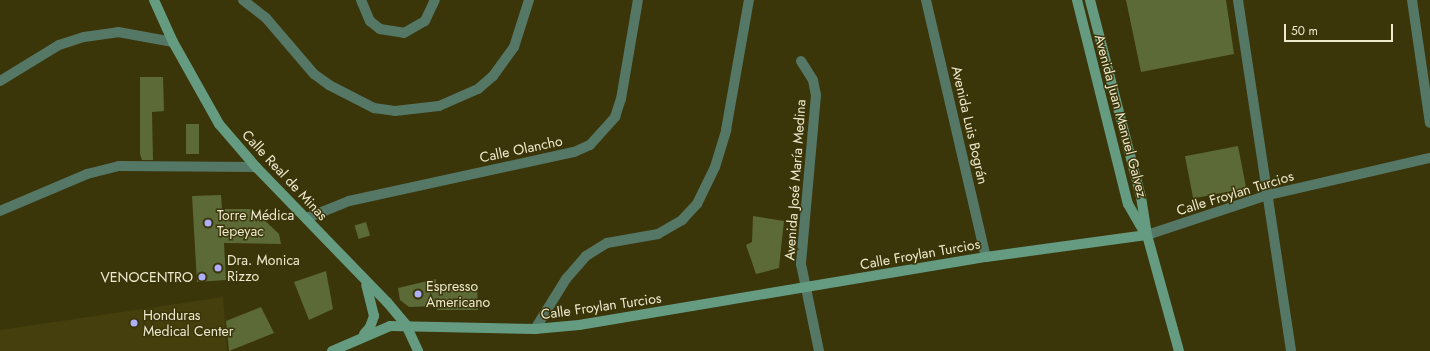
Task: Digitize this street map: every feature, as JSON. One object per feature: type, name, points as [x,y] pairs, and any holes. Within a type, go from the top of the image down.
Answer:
[{"type":"street","name":"Calle Real de Minas","points":[[154,0],[172,42],[219,124],[256,167],[307,218],[406,325],[418,351]]},
{"type":"street","points":[[243,0],[266,18],[314,74],[328,85],[374,108],[395,111],[439,106],[478,89],[488,80],[514,47],[529,0]]},
{"type":"street","points":[[361,0],[370,21],[380,29],[398,33],[416,29],[425,21],[435,0]]},
{"type":"street","name":"Calle Olancho","points":[[307,218],[348,201],[574,152],[590,145],[604,132],[619,105],[638,0]]},
{"type":"street","points":[[535,328],[566,279],[586,256],[607,243],[658,234],[682,220],[697,204],[714,167],[726,130],[749,0]]},
{"type":"street","name":"Avenida Luis Bográn","points":[[926,0],[986,257]]},
{"type":"street","name":"Avenida Juan Manuel Galvez","points":[[1077,0],[1128,204],[1146,235],[1179,351]]},
{"type":"street","points":[[1090,0],[1141,197],[1146,235]]},
{"type":"street","points":[[1238,0],[1291,351]]},
{"type":"street","points":[[1412,0],[1430,123]]},
{"type":"street","points":[[0,81],[59,46],[84,37],[118,32],[172,42]]},
{"type":"street","name":"Avenida José María Medina","points":[[801,61],[813,80],[816,94],[801,264],[819,351]]},
{"type":"street","name":"Calle Froylan Turcios","points":[[332,351],[383,327],[406,325],[535,328],[579,325],[986,257],[1146,235],[1268,195],[1430,158]]},
{"type":"street","points":[[0,211],[87,174],[120,166],[256,167]]},
{"type":"street","points":[[362,336],[370,328],[374,316],[373,301],[365,281]]},
{"type":"shaded area","name":"Honduras Medical Center","points":[[223,297],[227,351],[0,351],[0,330]]},
{"type":"building","points":[[1126,0],[1226,0],[1234,54],[1141,72]]},
{"type":"building","points":[[140,77],[163,77],[164,111],[152,112],[153,160],[142,160],[140,154]]},
{"type":"building","points":[[186,124],[199,124],[199,154],[186,154]]},
{"type":"building","points":[[1238,146],[1246,188],[1193,199],[1185,156]]},
{"type":"building","name":"Torre Médica Tepeyac","points":[[221,195],[222,209],[253,209],[279,234],[281,244],[224,243],[226,280],[197,282],[192,196]]},
{"type":"building","points":[[753,216],[784,221],[779,268],[756,274],[746,245],[752,242]]},
{"type":"building","points":[[366,222],[370,235],[359,239],[355,226]]},
{"type":"building","points":[[326,271],[333,309],[309,320],[294,282]]},
{"type":"building","points":[[436,279],[436,286],[477,285],[478,310],[437,310],[437,306],[409,307],[400,300],[398,288]]},
{"type":"building","points":[[261,307],[274,333],[229,351],[226,321]]},
{"type":"place","name":"Torre Médica Tepeyac","points":[[208,223]]},
{"type":"place","name":"Dra. Monica Rizzo","points":[[218,268]]},
{"type":"place","name":"VENOCENTRO","points":[[202,277]]},
{"type":"place","name":"Espresso Americano","points":[[418,294]]},
{"type":"place","name":"Honduras Medical Center","points":[[134,323]]}]
